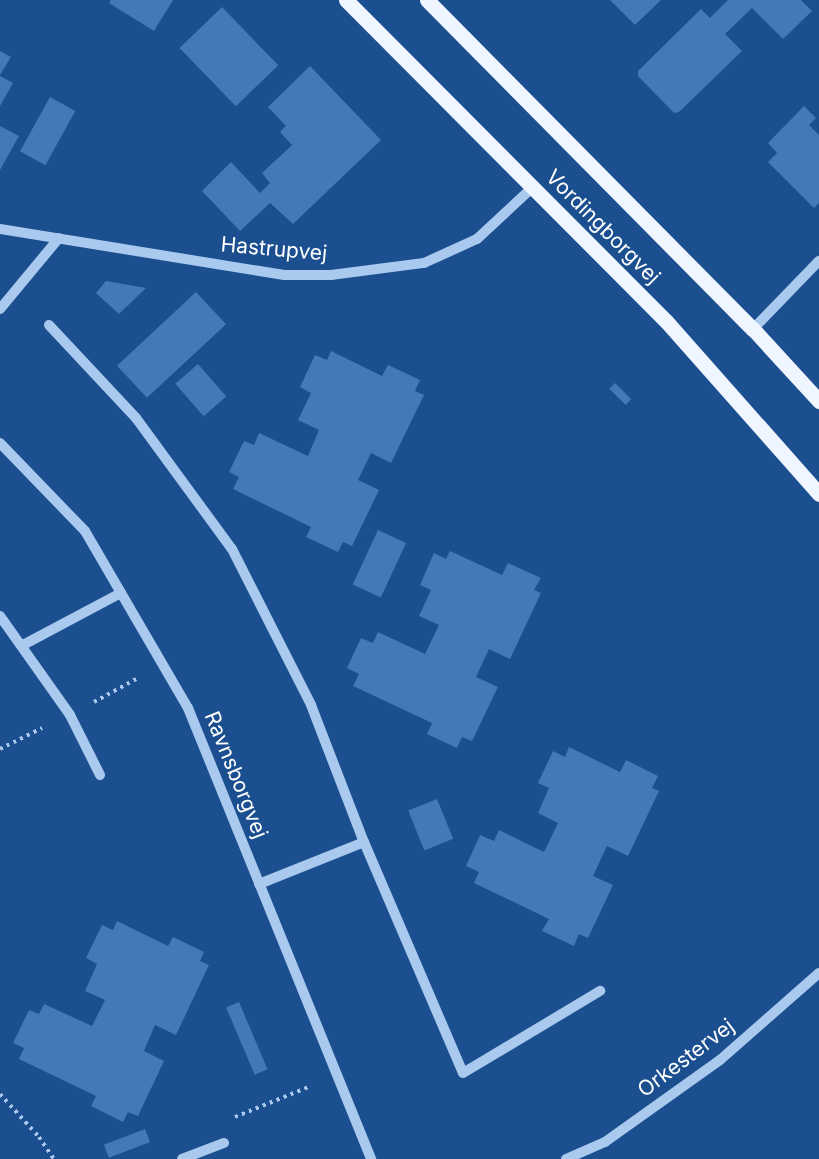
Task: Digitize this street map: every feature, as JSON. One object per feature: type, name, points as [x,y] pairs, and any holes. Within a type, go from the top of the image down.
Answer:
[{"type":"main road","name":"Vordingborgvej","points":[[346,0],[666,321],[819,494]]},
{"type":"main road","name":"Vordingborgvej","points":[[427,0],[753,329],[819,401]]},
{"type":"street","name":"Hastrupvej","points":[[0,229],[284,274],[331,276],[424,263],[477,239],[533,187]]},
{"type":"street","points":[[0,309],[59,238]]},
{"type":"street","points":[[753,329],[819,261]]},
{"type":"street","points":[[49,325],[136,418],[232,549],[311,705],[364,842],[463,1073],[600,990]]},
{"type":"street","name":"Ravnsborgvej","points":[[0,443],[85,531],[188,708],[371,1159]]},
{"type":"street","points":[[23,645],[121,593]]},
{"type":"street","points":[[0,616],[23,645],[70,715],[100,775]]},
{"type":"street","points":[[259,884],[364,842]]},
{"type":"street","name":"Orkestervej","points":[[566,1159],[605,1142],[720,1060],[819,973]]},
{"type":"street","points":[[182,1159],[224,1143]]},
{"type":"path","points":[[0,749],[70,715],[162,665]]},
{"type":"path","points":[[224,1143],[236,1115],[337,1076]]},
{"type":"path","points":[[0,1094],[39,1137],[54,1159]]},
{"type":"building","points":[[111,0],[173,0],[154,31],[109,3]]},
{"type":"building","points":[[610,0],[661,0],[635,25]]},
{"type":"building","points":[[728,0],[801,0],[812,11],[783,39],[752,8],[725,34],[742,51],[679,112],[674,113],[638,76],[638,71],[701,9],[710,18]]},
{"type":"building","points":[[222,7],[278,65],[236,106],[180,48]]},
{"type":"building","points":[[0,51],[11,57],[0,75]]},
{"type":"building","points":[[310,66],[381,140],[293,224],[270,203],[240,231],[202,191],[231,162],[260,193],[270,183],[262,173],[292,145],[280,132],[286,126],[268,107]]},
{"type":"building","points":[[0,76],[13,83],[0,106]]},
{"type":"building","points":[[50,97],[75,111],[45,165],[20,151]]},
{"type":"building","points":[[804,106],[816,118],[809,125],[819,135],[819,203],[814,208],[768,162],[777,153],[768,143]]},
{"type":"building","points":[[0,126],[19,136],[0,170]]},
{"type":"building","points":[[106,281],[146,288],[119,314],[96,293]]},
{"type":"building","points":[[196,292],[226,324],[147,398],[117,366]]},
{"type":"building","points":[[331,351],[382,376],[388,365],[420,380],[415,391],[424,395],[391,463],[371,453],[358,480],[379,490],[352,546],[343,542],[338,552],[306,537],[311,527],[233,489],[239,477],[229,472],[244,441],[254,445],[259,433],[308,456],[319,430],[298,420],[311,393],[300,387],[315,355],[327,360]]},
{"type":"building","points":[[198,364],[226,396],[204,416],[175,384]]},
{"type":"building","points":[[615,383],[631,399],[626,405],[609,389]]},
{"type":"building","points":[[378,530],[406,543],[381,597],[353,584]]},
{"type":"building","points":[[450,551],[502,575],[508,563],[541,578],[534,590],[541,593],[510,659],[489,649],[476,677],[498,687],[472,741],[462,737],[457,748],[427,734],[432,723],[353,686],[359,674],[347,668],[361,638],[373,643],[378,632],[425,654],[439,625],[419,616],[431,590],[420,585],[434,553],[446,559]]},
{"type":"building","points":[[569,747],[620,772],[626,760],[658,776],[652,788],[659,791],[628,856],[607,846],[593,876],[613,885],[588,938],[579,934],[574,946],[542,931],[549,919],[474,883],[479,872],[466,866],[480,835],[494,841],[499,830],[544,852],[558,823],[538,813],[549,788],[538,783],[553,751],[565,757]]},
{"type":"building","points":[[437,799],[453,839],[424,850],[408,811]]},
{"type":"building","points":[[117,921],[168,946],[173,937],[204,952],[200,961],[209,965],[176,1035],[155,1025],[144,1051],[164,1061],[138,1116],[128,1112],[123,1122],[91,1106],[96,1096],[19,1059],[24,1048],[13,1043],[29,1010],[39,1014],[44,1004],[92,1026],[105,1000],[85,991],[97,964],[86,958],[102,925],[113,930]]},
{"type":"building","points":[[239,1002],[268,1069],[255,1075],[226,1007]]},
{"type":"building","points":[[145,1129],[150,1142],[109,1158],[104,1145]]}]
